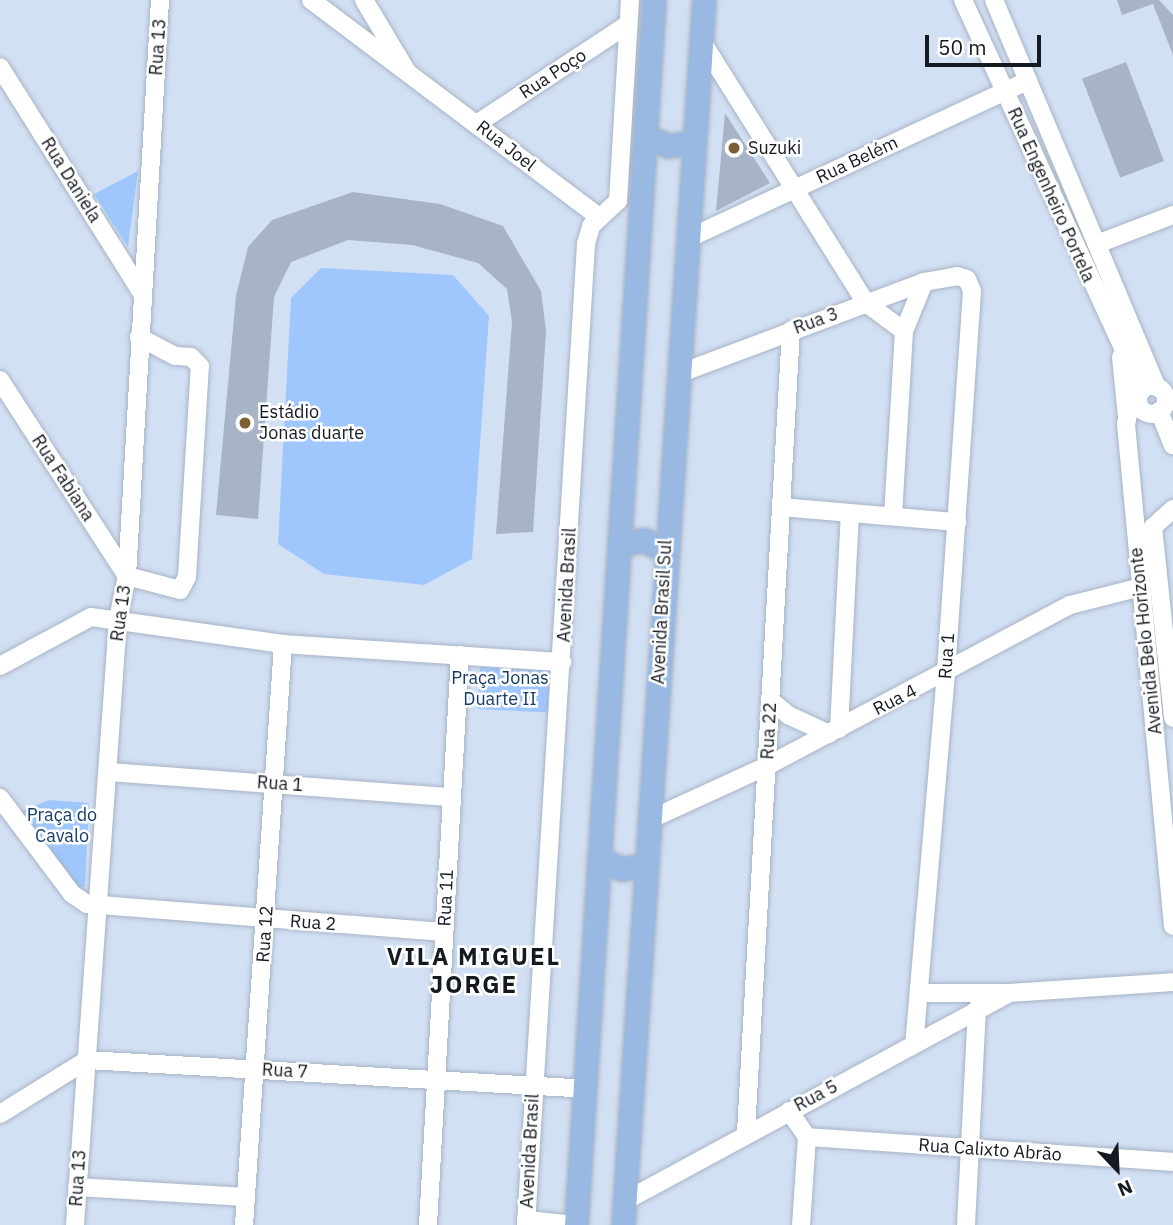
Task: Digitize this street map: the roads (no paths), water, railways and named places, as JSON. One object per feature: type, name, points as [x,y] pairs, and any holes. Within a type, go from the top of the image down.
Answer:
[{"type":"main road","points":[[576,1225],[654,0]]},
{"type":"main road","name":"Avenida Brasil Sul","points":[[623,1225],[651,819],[665,551],[704,0]]},
{"type":"main road","points":[[646,136],[668,146],[693,142]]},
{"type":"main road","points":[[645,161],[668,157],[691,166]]},
{"type":"main road","points":[[622,517],[644,527],[667,522]]},
{"type":"main road","points":[[620,545],[644,540],[665,551]]},
{"type":"main road","points":[[599,858],[622,869],[647,864]]},
{"type":"main road","points":[[599,884],[629,880],[646,891]]},
{"type":"street","name":"Rua 13","points":[[75,1225],[118,619],[127,576],[160,0]]},
{"type":"street","name":"Rua Joel","points":[[311,0],[411,79],[478,123],[598,217]]},
{"type":"street","name":"Rua Joel","points":[[364,0],[411,79]]},
{"type":"street","points":[[598,217],[618,201],[630,0]]},
{"type":"street","name":"Rua Engenheiro Portela","points":[[963,0],[1120,346],[1152,400]]},
{"type":"street","name":"Rua Engenheiro Portela","points":[[994,0],[1097,244],[1152,400]]},
{"type":"street","name":"Rua Poço","points":[[478,123],[628,24]]},
{"type":"street","points":[[701,40],[866,303],[904,331]]},
{"type":"street","name":"Rua Daniela","points":[[0,67],[142,293]]},
{"type":"street","name":"Rua Belém","points":[[687,239],[1028,82]]},
{"type":"street","points":[[618,201],[641,206]]},
{"type":"street","points":[[1097,244],[1173,215]]},
{"type":"street","name":"Avenida Brasil","points":[[526,1223],[586,244],[598,217]]},
{"type":"street","name":"Rua 3","points":[[678,374],[924,282],[957,276]]},
{"type":"street","name":"Rua 1","points":[[914,1044],[946,673],[972,291],[967,279],[957,276]]},
{"type":"street","points":[[893,516],[904,331],[924,282]]},
{"type":"street","name":"Rua 22","points":[[746,1132],[791,330]]},
{"type":"street","points":[[127,576],[180,590],[187,578],[200,366],[191,357],[175,356],[139,337]]},
{"type":"street","name":"Avenida Belo Horizonte","points":[[1120,346],[1152,400],[1140,587],[1171,863],[1173,926]]},
{"type":"street","name":"Rua Fabiana","points":[[0,380],[127,576]]},
{"type":"street","points":[[1152,400],[1173,445]]},
{"type":"street","points":[[781,507],[957,522]]},
{"type":"street","name":"Avenida Belo Horizonte","points":[[1173,509],[1153,527],[1173,718]]},
{"type":"street","points":[[771,701],[794,719],[834,731],[850,513]]},
{"type":"street","name":"Rua 4","points":[[651,819],[767,766],[1070,605],[1140,587]]},
{"type":"street","points":[[0,666],[76,621],[91,617],[283,644],[562,662]]},
{"type":"street","name":"Rua 12","points":[[244,1225],[283,644]]},
{"type":"street","name":"Rua 11","points":[[428,1225],[460,655]]},
{"type":"street","name":"Rua 1","points":[[108,772],[452,797]]},
{"type":"street","points":[[0,798],[72,894],[98,907]]},
{"type":"street","name":"Rua 2","points":[[98,907],[444,932]]},
{"type":"street","name":"Rua 5","points":[[919,993],[1009,993],[1173,982]]},
{"type":"street","name":"Rua 5","points":[[625,1201],[746,1132],[1009,993]]},
{"type":"street","points":[[966,1225],[972,1149],[976,1009]]},
{"type":"street","points":[[1,1112],[88,1059]]},
{"type":"street","name":"Rua 7","points":[[88,1059],[584,1089]]},
{"type":"street","points":[[789,1111],[807,1137],[802,1225]]},
{"type":"street","name":"Rua Calixto Abrão","points":[[807,1137],[1173,1162]]},
{"type":"street","points":[[77,1187],[247,1196]]},
{"type":"street","points":[[526,1223],[576,1225]]},
{"type":"place","name":"Suzuki","points":[[734,148]]},
{"type":"place","name":"Estádio Jonas duarte","points":[[245,423]]},
{"type":"district","name":"VILA MIGUEL JORGE","points":[[474,971]]},
{"type":"park label","name":"Praça Jonas Duarte II","points":[[500,689]]},
{"type":"park label","name":"Praça do Cavalo","points":[[62,826]]}]
